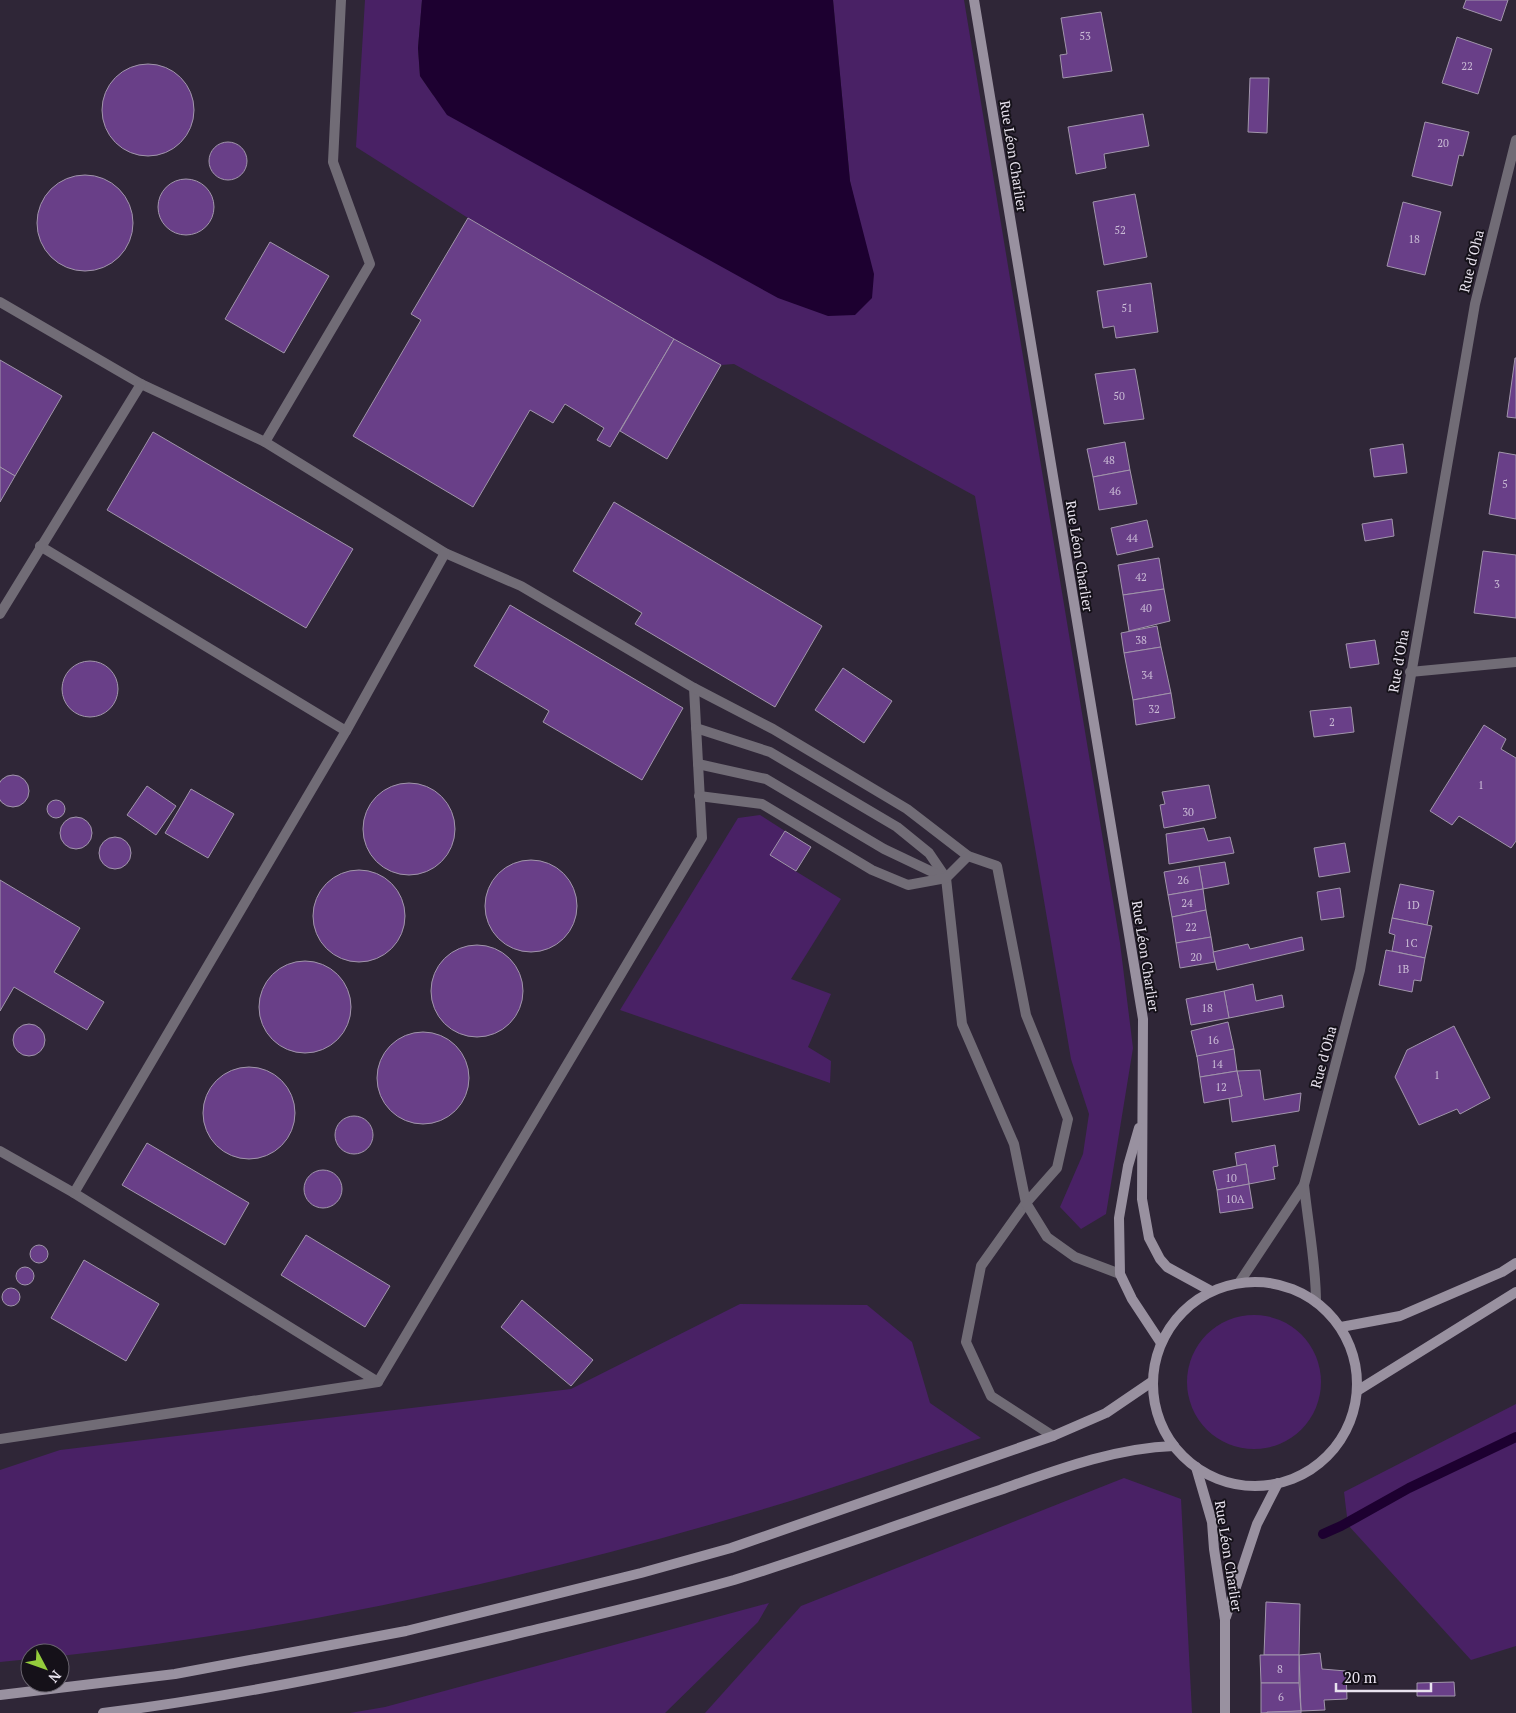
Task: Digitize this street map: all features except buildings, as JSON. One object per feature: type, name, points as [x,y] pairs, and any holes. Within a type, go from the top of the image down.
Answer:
[{"type":"main road","name":"Rue Léon Charlier","points":[[974,0],[1143,1019],[1142,1199],[1149,1238],[1160,1259],[1168,1267],[1211,1291]]},
{"type":"main road","name":"Rue Léon Charlier","points":[[1142,1118],[1128,1166],[1119,1218],[1120,1274],[1132,1299],[1161,1343]]},
{"type":"main road","points":[[1341,1327],[1400,1316],[1502,1272],[1516,1263]]},
{"type":"main road","points":[[1266,1282],[1284,1286],[1292,1288],[1316,1302],[1341,1327],[1351,1347],[1356,1368],[1357,1391],[1353,1412],[1345,1432],[1333,1450],[1317,1465],[1298,1476],[1278,1483],[1257,1486],[1236,1484],[1215,1478],[1196,1467],[1174,1446],[1162,1426],[1157,1412],[1153,1381],[1161,1343],[1174,1322],[1191,1304],[1211,1291],[1239,1283],[1266,1282]]},
{"type":"main road","points":[[1357,1391],[1516,1292]]},
{"type":"main road","points":[[0,1695],[175,1674],[406,1631],[641,1573],[731,1548],[1053,1436],[1106,1413],[1153,1381]]},
{"type":"main road","points":[[103,1713],[180,1703],[411,1659],[653,1601],[735,1579],[1039,1476],[1121,1452],[1151,1447],[1174,1446]]},
{"type":"main road","name":"Rue Léon Charlier","points":[[1196,1467],[1212,1522],[1214,1549],[1225,1620],[1225,1713]]},
{"type":"main road","name":"Rue Léon Charlier","points":[[1225,1620],[1257,1524],[1278,1483]]},
{"type":"street","points":[[265,442],[370,264],[333,162],[341,0]]},
{"type":"street","name":"Rue d'Oha","points":[[1239,1283],[1304,1185],[1360,970],[1475,304],[1516,140]]},
{"type":"street","points":[[0,302],[141,384],[265,442],[444,554],[520,586],[694,688],[773,729],[907,808],[968,856],[997,866],[1026,1015],[1068,1119],[1057,1168],[1026,1203],[980,1266],[966,1342],[991,1396],[1053,1436]]},
{"type":"street","points":[[0,614],[141,384]]},
{"type":"street","points":[[40,546],[346,731]]},
{"type":"street","points":[[74,1193],[346,731],[444,554]]},
{"type":"street","points":[[1410,672],[1516,662]]},
{"type":"street","points":[[378,1382],[702,838],[694,688]]},
{"type":"street","points":[[696,728],[770,752],[897,827],[930,853],[946,878],[962,1024],[1014,1144],[1026,1203],[1047,1237],[1075,1257],[1120,1274]]},
{"type":"street","points":[[698,764],[766,779],[884,849],[946,878]]},
{"type":"street","points":[[699,796],[762,804],[872,870],[908,885],[946,878],[968,856]]},
{"type":"street","points":[[0,1150],[74,1193],[378,1382]]},
{"type":"street","name":"Rue d'Oha","points":[[1304,1185],[1310,1248],[1316,1276],[1316,1302]]},
{"type":"street","points":[[0,1438],[378,1382]]},
{"type":"shaded area","points":[[365,0],[422,0],[418,48],[420,76],[433,95],[860,225],[850,181],[833,0],[964,0],[1120,943],[1133,1048],[1106,1214],[1081,1229],[1060,1207],[1083,1154],[1089,1114],[1071,1059],[975,496],[734,364],[721,365],[674,339],[468,218],[356,147]]},
{"type":"shaded area","points":[[422,0],[833,0],[850,181],[874,274],[872,298],[855,315],[828,316],[778,298],[447,115],[420,76],[418,48]]},
{"type":"shaded area","points":[[760,815],[785,831],[771,856],[841,899],[791,979],[831,994],[808,1047],[831,1061],[830,1083],[620,1010],[738,818]]},
{"type":"shaded area","points":[[740,1304],[867,1305],[912,1342],[930,1403],[981,1438],[740,1516],[572,1562],[488,1582],[318,1618],[146,1645],[70,1655],[70,1643],[20,1643],[20,1660],[0,1662],[0,1470],[60,1450],[571,1389]]},
{"type":"shaded area","points":[[1254,1315],[1280,1320],[1301,1335],[1316,1356],[1321,1382],[1316,1408],[1301,1429],[1280,1444],[1254,1449],[1228,1444],[1207,1429],[1192,1408],[1187,1382],[1192,1356],[1207,1335],[1228,1320]]},
{"type":"shaded area","points":[[1516,1404],[1516,1646],[1471,1660],[1348,1525],[1344,1492]]},
{"type":"shaded area","points":[[1124,1478],[1181,1499],[1192,1713],[705,1713],[801,1606]]},
{"type":"shaded area","points":[[769,1603],[758,1622],[665,1713],[350,1713],[385,1707]]},
{"type":"waterway","points":[[1323,1534],[1409,1488],[1516,1437]]}]
